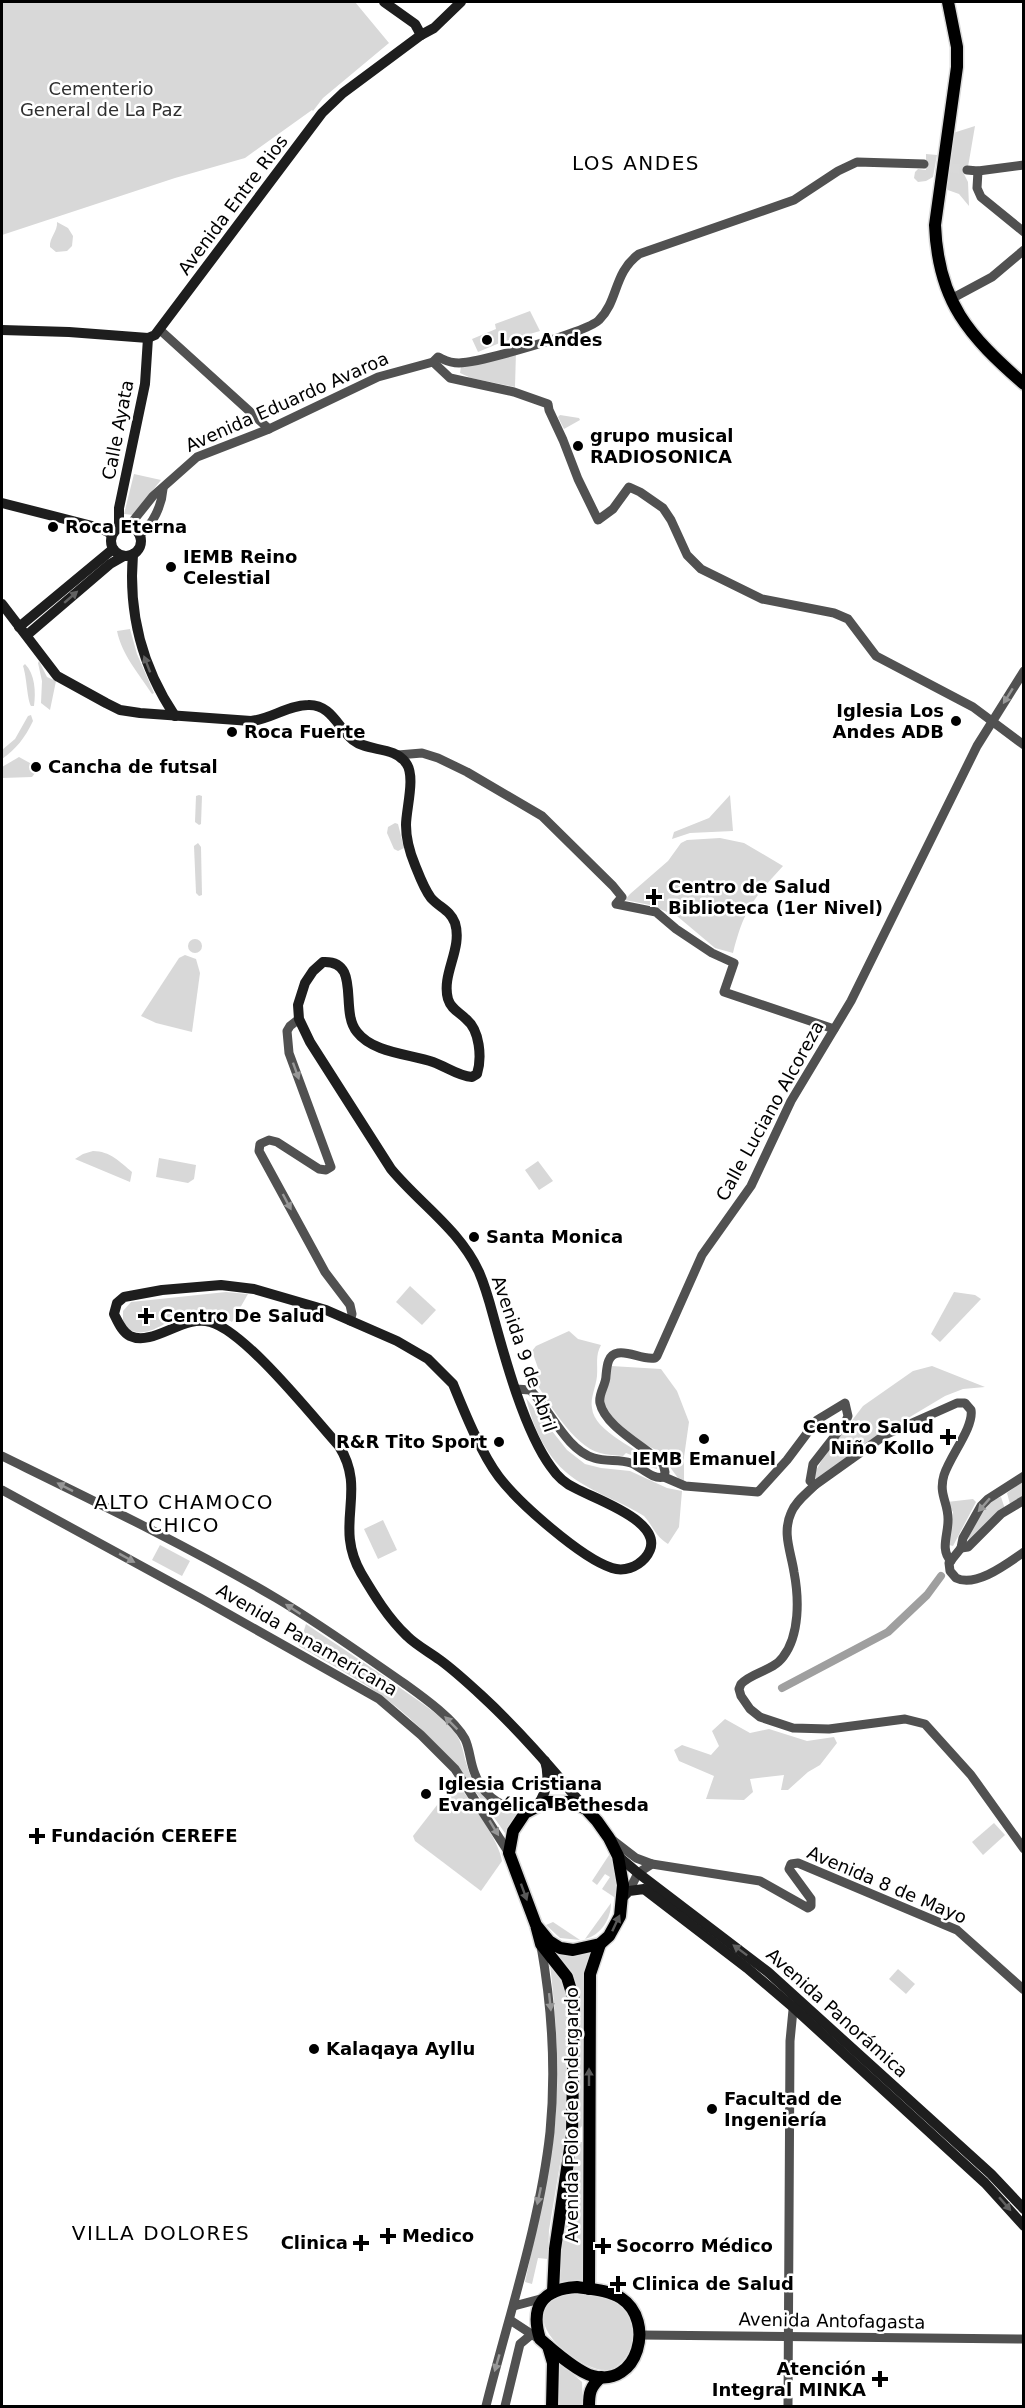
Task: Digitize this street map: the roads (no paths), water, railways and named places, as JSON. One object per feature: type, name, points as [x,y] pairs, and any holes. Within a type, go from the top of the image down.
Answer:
[{"type":"main road","points":[[384,2],[415,24],[421,35]]},
{"type":"main road","name":"Avenida Entre Rios","points":[[148,338],[160,330],[322,113],[343,93],[421,35],[434,28],[461,2]]},
{"type":"main road","points":[[948,2],[957,48],[957,67],[935,225],[936,248],[951,299],[969,332],[1023,384]]},
{"type":"main road","points":[[2,330],[148,338]]},
{"type":"main road","name":"Calle Ayata","points":[[120,529],[119,508],[145,384],[148,338]]},
{"type":"main road","points":[[2,503],[100,528],[120,529],[139,535],[139,548],[110,564],[23,631]]},
{"type":"main road","points":[[120,529],[110,542],[113,549],[129,555]]},
{"type":"main road","points":[[23,631],[113,549]]},
{"type":"main road","points":[[129,555],[136,629],[150,673],[175,716]]},
{"type":"main road","points":[[2,604],[57,676],[120,710],[175,716],[260,720],[302,705],[314,705],[326,711],[353,740],[398,755],[409,766],[406,828],[415,866],[428,893],[452,915],[457,932],[447,997],[453,1009],[468,1020],[476,1031],[479,1054],[477,1074],[472,1077],[462,1076],[433,1062],[399,1054],[370,1043],[358,1035],[348,1011],[348,983],[345,972],[335,963],[323,962],[313,971],[300,998],[298,1020]]},
{"type":"main road","name":"Avenida 9 de Abril","points":[[298,1020],[391,1169],[406,1188],[451,1230],[471,1257],[485,1288],[516,1389],[536,1443],[553,1470],[573,1488],[632,1516],[646,1529],[650,1550],[639,1564],[621,1569],[604,1564],[544,1521],[512,1492],[492,1467],[453,1384],[446,1374],[418,1352],[350,1321],[326,1311],[254,1289],[221,1285],[130,1295],[117,1303],[114,1314],[124,1331],[131,1337],[141,1338],[191,1322],[209,1321],[223,1326],[236,1335],[267,1367],[339,1446],[346,1458],[353,1483],[348,1541],[354,1559],[383,1608],[408,1637],[465,1680],[543,1758],[586,1809]]},
{"type":"main road","points":[[509,1852],[517,1823],[534,1807],[544,1793],[547,1779],[543,1758]]},
{"type":"main road","points":[[534,1807],[554,1800],[571,1802],[586,1809],[609,1838],[618,1856],[626,1894],[615,1927],[600,1944],[573,1950],[560,1948],[542,1935],[536,1925]]},
{"type":"main road","name":"Avenida Panamericana","points":[[509,1852],[541,1944]]},
{"type":"main road","name":"Avenida Panorámica","points":[[618,1856],[768,1971],[797,2004],[985,2183],[1023,2226]]},
{"type":"main road","name":"Avenida Panorámica","points":[[626,1894],[644,1889],[655,1896],[797,2004],[991,2174],[1023,2209]]},
{"type":"main road","name":"Avenida Polo de Ondergardo","points":[[541,1944],[567,1977],[574,2000],[572,2135],[549,2295]]},
{"type":"main road","name":"Avenida Polo de Ondergardo","points":[[589,2289],[590,1974],[593,1959],[600,1944]]},
{"type":"main road","points":[[540,2340],[586,2374],[601,2377],[620,2372],[630,2364],[637,2354],[640,2335],[636,2318],[631,2308],[622,2299],[589,2289],[565,2288],[549,2295],[538,2306],[536,2317],[540,2340],[553,2363],[552,2406]]},
{"type":"main road","points":[[589,2406],[592,2385],[601,2377]]},
{"type":"street","name":"Avenida Eduardo Avaroa","points":[[120,529],[145,503],[197,457],[269,429],[378,377],[439,363],[473,361],[590,327],[603,316],[620,273],[639,254],[794,200],[830,176],[857,162],[924,164]]},
{"type":"street","points":[[967,170],[978,171],[1023,165]]},
{"type":"street","points":[[978,171],[977,188],[981,197],[1023,232]]},
{"type":"street","points":[[951,299],[992,277],[1023,250]]},
{"type":"street","points":[[160,330],[269,429]]},
{"type":"street","points":[[439,363],[450,378],[514,392],[548,404],[578,479],[598,520],[613,509],[629,487],[648,497],[663,508],[687,555],[701,568],[762,599],[834,613],[848,619],[876,656],[973,707],[1023,745]]},
{"type":"street","name":"Avenida Eduardo Avaroa","points":[[139,535],[148,528],[158,509],[163,489]]},
{"type":"street","name":"Calle Luciano Alcoreza","points":[[664,1477],[663,1464],[620,1430],[600,1405],[600,1397],[606,1382],[607,1365],[614,1354],[620,1352],[645,1359],[657,1356],[702,1255],[751,1186],[791,1101],[851,1001],[977,746],[1023,671]]},
{"type":"street","points":[[398,755],[422,753],[438,758],[467,772],[542,816],[556,828],[619,901],[656,912],[676,929],[712,953],[734,963],[724,992],[834,1029]]},
{"type":"street","points":[[298,1020],[287,1031],[289,1053],[331,1167],[326,1170],[319,1169],[277,1142],[269,1140],[260,1144],[259,1151],[325,1272],[350,1305],[352,1314],[350,1321]]},
{"type":"street","points":[[516,1389],[530,1390],[564,1434],[591,1458],[633,1463],[656,1478],[664,1477],[685,1486],[758,1492],[781,1468],[817,1420],[845,1402],[848,1416],[845,1423],[813,1464],[810,1481],[815,1485]]},
{"type":"street","points":[[951,1561],[946,1554],[944,1543],[948,1518],[941,1486],[950,1458],[971,1419],[971,1410],[968,1405],[957,1403],[885,1435],[815,1485],[799,1500],[788,1518],[788,1549],[794,1571],[797,1599],[794,1634],[782,1659],[741,1684],[739,1689],[750,1709],[760,1717],[793,1728],[829,1729],[905,1719],[925,1724],[970,1773],[1023,1849]]},
{"type":"street","name":"Avenida Panamericana","points":[[2,1456],[229,1572],[309,1620],[406,1685],[456,1728],[465,1739],[475,1774],[483,1789],[492,1799],[508,1808],[534,1807]]},
{"type":"street","points":[[1023,1476],[981,1506],[949,1568],[953,1575],[961,1581],[970,1581],[997,1570],[1023,1552]]},
{"type":"street","name":"Avenida Panamericana","points":[[2,1490],[379,1699],[421,1735],[455,1769],[509,1852]]},
{"type":"street","points":[[961,1548],[968,1547],[1001,1514],[1023,1500]]},
{"type":"street","name":"Avenida 8 de Mayo","points":[[609,1838],[636,1858],[652,1864],[760,1881],[808,1908],[811,1906],[811,1899],[789,1869],[791,1864],[798,1863],[957,1930],[1023,1990]]},
{"type":"street","points":[[626,1894],[638,1873],[652,1864]]},
{"type":"street","name":"Avenida Panamericana","points":[[486,2406],[514,2306],[544,2170],[550,2131],[552,2023],[541,1944]]},
{"type":"street","points":[[788,2406],[790,2041],[797,2004]]},
{"type":"street","points":[[514,2306],[549,2295]]},
{"type":"street","points":[[510,2319],[540,2340]]},
{"type":"street","name":"Avenida Antofagasta","points":[[640,2335],[1023,2339]]},
{"type":"street","points":[[505,2406],[520,2344],[540,2340]]},
{"type":"waterway","points":[[782,1688],[888,1632],[927,1595],[941,1576]]},
{"type":"tunnel","points":[[924,164],[967,170]]},
{"type":"place","name":"Los Andes","points":[[487,340]]},
{"type":"place","name":"grupo musical RADIOSONICA","points":[[578,446]]},
{"type":"place","name":"Roca Eterna","points":[[53,527]]},
{"type":"place","name":"IEMB Reino Celestial","points":[[171,567]]},
{"type":"place","name":"Iglesia Los Andes ADB","points":[[956,721]]},
{"type":"place","name":"Roca Fuerte","points":[[232,732]]},
{"type":"place","name":"Cancha de futsal","points":[[36,767]]},
{"type":"place","name":"Centro de Salud Biblioteca (1er Nivel)","points":[[654,897]]},
{"type":"place","name":"Santa Monica","points":[[474,1237]]},
{"type":"place","name":"Centro De Salud","points":[[146,1316]]},
{"type":"place","name":"Centro Salud Niño Kollo","points":[[948,1437]]},
{"type":"place","name":"IEMB Emanuel","points":[[704,1439]]},
{"type":"place","name":"R&R Tito Sport","points":[[499,1442]]},
{"type":"place","name":"Iglesia Cristiana Evangélica Bethesda","points":[[426,1794]]},
{"type":"place","name":"Fundación CEREFE","points":[[37,1836]]},
{"type":"place","name":"Kalaqaya Ayllu","points":[[314,2049]]},
{"type":"place","name":"Facultad de Ingeniería","points":[[712,2109]]},
{"type":"place","name":"Medico","points":[[388,2236]]},
{"type":"place","name":"Clinica","points":[[361,2243]]},
{"type":"place","name":"Socorro Médico","points":[[603,2246]]},
{"type":"place","name":"Clinica de Salud","points":[[618,2284]]},
{"type":"place","name":"Atención Integral MINKA","points":[[880,2379]]},
{"type":"district","name":"LOS ANDES","points":[[636,163]]},
{"type":"district","name":"ALTO CHAMOCO CHICO","points":[[184,1514]]},
{"type":"district","name":"VILLA DOLORES","points":[[161,2233]]},
{"type":"park label","name":"Cementerio General de La Paz","points":[[101,100]]}]
